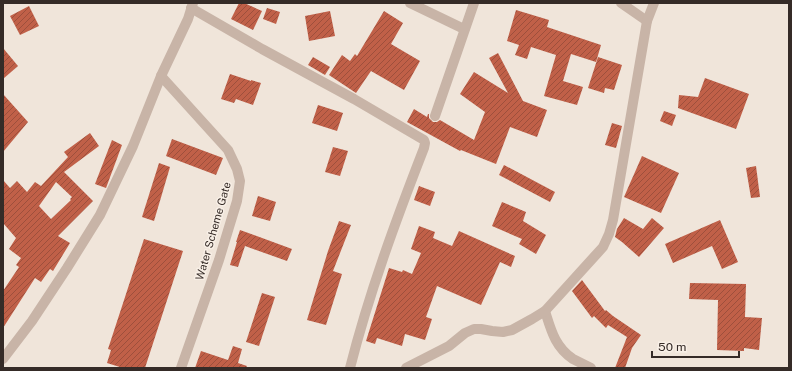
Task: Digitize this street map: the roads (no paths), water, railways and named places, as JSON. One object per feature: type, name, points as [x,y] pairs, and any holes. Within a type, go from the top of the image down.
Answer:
[{"type":"street","points":[[410,3],[464,29]]},
{"type":"street","points":[[435,116],[474,3]]},
{"type":"street","points":[[621,3],[647,21]]},
{"type":"street","points":[[406,368],[449,346],[465,333],[474,329],[503,332],[512,330],[532,319],[545,311],[604,247],[616,206],[647,21],[654,3]]},
{"type":"street","points":[[3,359],[32,321],[100,215],[132,146],[161,76],[188,19],[192,6],[262,49],[354,99],[424,140],[424,148],[399,213],[362,322],[350,368]]},
{"type":"street","name":"Water Scheme Gate","points":[[161,76],[228,150],[237,169],[240,181],[237,200],[219,260],[180,368]]},
{"type":"street","points":[[545,311],[554,338],[560,348],[573,359],[591,368]]}]
